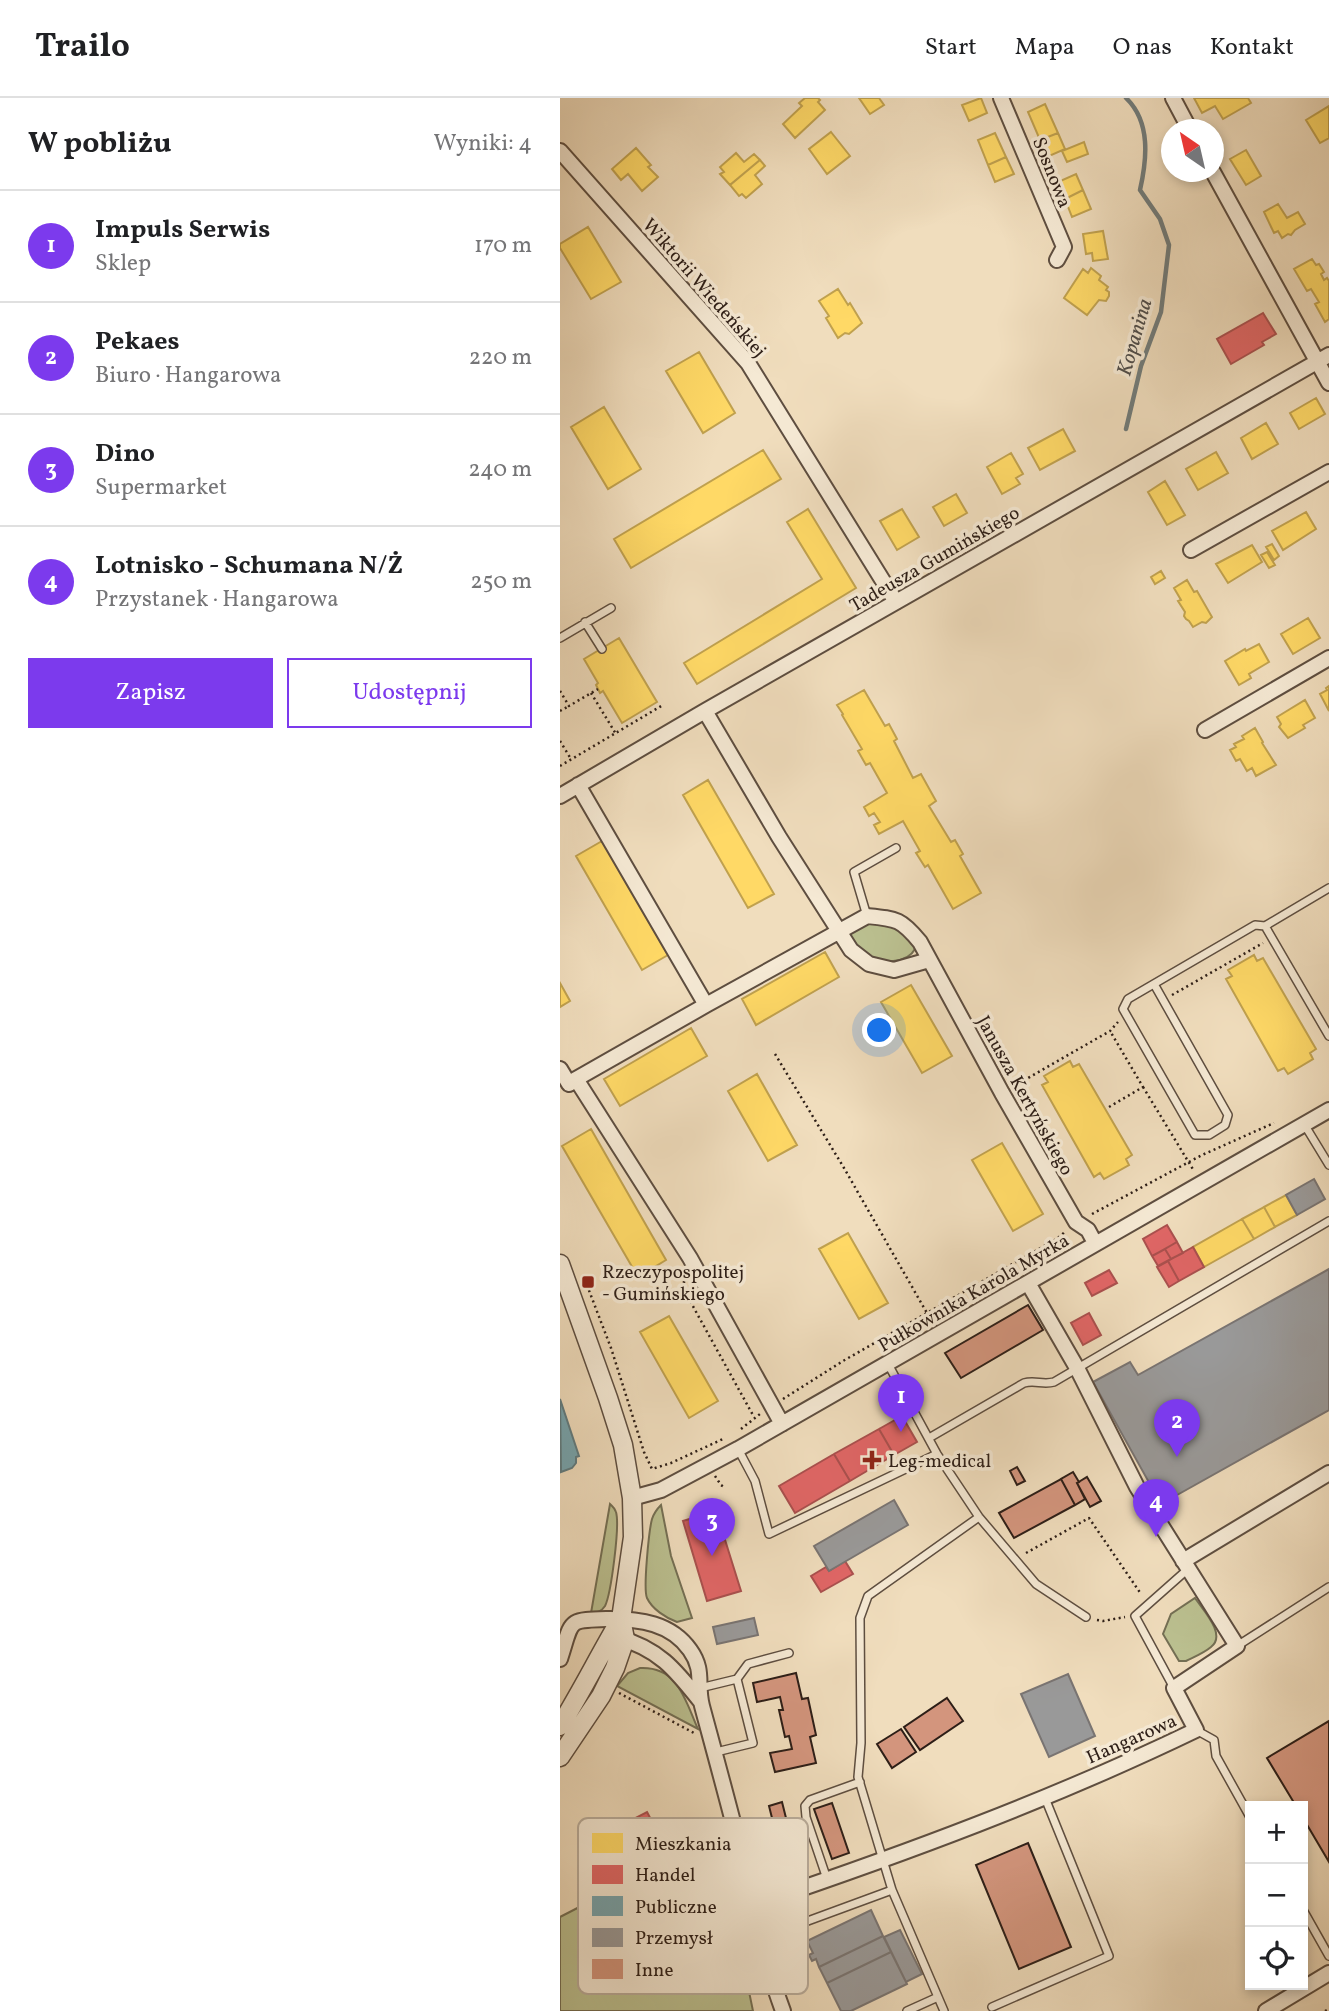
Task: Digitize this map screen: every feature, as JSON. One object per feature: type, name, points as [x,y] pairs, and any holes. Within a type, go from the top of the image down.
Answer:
[{"type":"street","name":"Sosnowa","points":[[1001,98],[1064,247],[1057,260]]},
{"type":"street","points":[[1173,98],[1184,119]]},
{"type":"street","name":"Wiktorii Wiedeńskiej","points":[[560,151],[748,363],[896,602]]},
{"type":"street","points":[[1219,182],[1323,359],[1329,383]]},
{"type":"street","name":"Tadeusza Gumińskiego","points":[[560,796],[1323,359]]},
{"type":"street","points":[[1191,550],[1329,472]]},
{"type":"street","points":[[1205,730],[1329,658]]},
{"type":"street","points":[[705,711],[779,837],[851,950],[869,964],[894,971],[929,960]]},
{"type":"street","points":[[578,785],[706,1005]]},
{"type":"street","points":[[560,1069],[569,1084],[867,916]]},
{"type":"street","name":"Janusza Kertyńskiego","points":[[867,916],[890,918],[905,924],[920,942],[1076,1222],[1088,1230],[1095,1243]]},
{"type":"street","points":[[576,1079],[690,1258],[782,1424]]},
{"type":"street","name":"Pułkownika Karola Myrka","points":[[632,1498],[661,1490],[738,1450],[1329,1110]]},
{"type":"street","points":[[560,1264],[618,1426],[626,1456],[632,1498],[633,1537],[615,1668],[601,1696],[560,1757]]},
{"type":"street","points":[[1028,1283],[1077,1368],[1137,1487],[1237,1646]]},
{"type":"street","points":[[1185,1565],[1329,1472]]},
{"type":"street","points":[[560,1659],[569,1629],[575,1622],[584,1619],[640,1620],[660,1625],[681,1639],[699,1667],[701,1695],[732,1818]]},
{"type":"street","points":[[618,1638],[637,1643],[660,1656],[701,1695]]},
{"type":"street","points":[[560,1726],[618,1638]]},
{"type":"street","name":"Hangarowa","points":[[808,1886],[1045,1798],[1196,1730],[1174,1688],[1237,1646]]},
{"type":"street","points":[[1266,2011],[1329,1973]]},
{"type":"street","points":[[778,1994],[783,2011]]},
{"type":"lane","points":[[560,638],[611,607]]},
{"type":"lane","points":[[585,622],[602,649]]},
{"type":"lane","points":[[867,916],[854,872],[896,848]]},
{"type":"lane","points":[[1154,984],[1228,1115],[1225,1125],[1209,1135],[1195,1135],[1123,1009],[1128,999],[1255,925],[1265,926],[1329,888]]},
{"type":"lane","points":[[1265,926],[1329,1036]]},
{"type":"lane","points":[[1304,1124],[1329,1165]]},
{"type":"lane","points":[[929,1438],[1024,1383],[1030,1381],[1045,1385],[1054,1382],[1329,1221]]},
{"type":"lane","points":[[888,1364],[937,1454],[979,1517],[1036,1584],[1086,1617]]},
{"type":"lane","points":[[738,1450],[755,1481],[769,1534],[937,1454]]},
{"type":"lane","points":[[944,2011],[892,1890],[858,1777],[861,1743],[860,1618],[868,1597],[979,1517]]},
{"type":"lane","points":[[1174,1688],[1135,1616],[1185,1565]]},
{"type":"lane","points":[[1237,1646],[1329,1587]]},
{"type":"lane","points":[[701,1695],[737,1679],[748,1664],[789,1653]]},
{"type":"lane","points":[[716,1752],[753,1743],[737,1679]]},
{"type":"lane","points":[[1196,1730],[1214,1740],[1216,1756],[1245,1808]]},
{"type":"lane","points":[[806,1818],[805,1806],[810,1800],[860,1782]]},
{"type":"lane","points":[[992,2007],[1108,1956],[1045,1798]]},
{"type":"lane","points":[[808,1823],[827,1880]]},
{"type":"lane","points":[[808,1921],[892,1890]]},
{"type":"lane","points":[[1308,1919],[1329,1956]]},
{"type":"lane","points":[[906,2011],[938,1997]]},
{"type":"path","points":[[560,711],[598,689]]},
{"type":"path","points":[[560,691],[569,706]]},
{"type":"path","points":[[591,693],[615,734]]},
{"type":"path","points":[[560,766],[663,705]]},
{"type":"path","points":[[560,741],[571,760]]},
{"type":"path","points":[[1163,1000],[1271,938]]},
{"type":"path","points":[[1002,1093],[1110,1031],[1126,1015]]},
{"type":"path","points":[[1110,1031],[1196,1176]]},
{"type":"path","points":[[775,1054],[934,1326]]},
{"type":"path","points":[[1109,1107],[1143,1087]]},
{"type":"path","points":[[737,1432],[831,1368],[1058,1238],[1076,1222],[1188,1163],[1276,1122]]},
{"type":"path","points":[[581,1272],[611,1348],[652,1469],[726,1437]]},
{"type":"path","points":[[685,1279],[684,1290],[754,1418]]},
{"type":"path","points":[[715,1476],[724,1487]]},
{"type":"path","points":[[1014,1560],[1089,1518],[1135,1586]]},
{"type":"path","points":[[1086,1617],[1103,1621],[1135,1616]]},
{"type":"path","points":[[613,1690],[695,1733]]},
{"type":"green space","points":[[872,923],[904,933],[915,949],[906,958],[893,961],[879,960],[865,954],[849,939],[849,933],[856,926]]},
{"type":"green space","points":[[610,1504],[616,1511],[617,1520],[610,1588],[605,1606],[599,1612],[591,1613]]},
{"type":"green space","points":[[661,1505],[671,1556],[692,1618],[677,1622],[656,1609],[649,1602],[646,1592],[652,1519]]},
{"type":"green space","points":[[1195,1598],[1212,1622],[1215,1642],[1199,1655],[1179,1661],[1163,1634],[1171,1614]]},
{"type":"green space","points":[[640,1668],[653,1669],[672,1679],[684,1696],[698,1729],[617,1686],[628,1673]]},
{"type":"green space","points":[[578,1908],[578,1994],[750,1994],[753,2011],[560,2011],[560,1917]]},
{"type":"building: Mieszkania","points":[[805,98],[818,98],[825,110],[795,138],[783,124],[802,106],[799,103]]},
{"type":"building: Mieszkania","points":[[859,98],[879,98],[884,105],[870,114]]},
{"type":"building: Mieszkania","points":[[981,98],[987,113],[969,121],[962,105]]},
{"type":"building: Mieszkania","points":[[1194,98],[1248,98],[1251,103],[1223,119],[1215,106],[1202,113]]},
{"type":"building: Mieszkania","points":[[1045,104],[1058,133],[1040,140],[1028,112]]},
{"type":"building: Mieszkania","points":[[1329,106],[1329,138],[1320,143],[1306,120]]},
{"type":"building: Mieszkania","points":[[831,132],[850,156],[827,174],[809,149]]},
{"type":"building: Mieszkania","points":[[995,133],[1006,157],[988,165],[978,140]]},
{"type":"building: Mieszkania","points":[[1058,133],[1065,149],[1047,157],[1040,140]]},
{"type":"building: Mieszkania","points":[[1084,142],[1088,154],[1067,162],[1062,151]]},
{"type":"building: Mieszkania","points":[[636,148],[658,177],[642,191],[628,174],[621,180],[612,169]]},
{"type":"building: Mieszkania","points":[[1246,150],[1261,176],[1246,185],[1230,159]]},
{"type":"building: Mieszkania","points":[[736,153],[744,162],[754,154],[760,160],[730,185],[720,174],[724,172],[720,167]]},
{"type":"building: Mieszkania","points":[[1006,157],[1014,174],[995,182],[988,165]]},
{"type":"building: Mieszkania","points":[[760,160],[765,166],[755,175],[762,184],[746,198],[742,194],[739,196],[730,185]]},
{"type":"building: Mieszkania","points":[[1076,174],[1083,190],[1065,199],[1058,182]]},
{"type":"building: Mieszkania","points":[[1083,190],[1091,209],[1072,217],[1065,199]]},
{"type":"building: Mieszkania","points":[[1278,204],[1287,218],[1298,212],[1305,224],[1291,235],[1282,238],[1278,231],[1274,233],[1264,212]]},
{"type":"building: Mieszkania","points":[[588,227],[621,282],[591,299],[560,248],[560,244]]},
{"type":"building: Mieszkania","points":[[1103,231],[1108,259],[1093,261],[1092,253],[1086,254],[1083,234]]},
{"type":"building: Mieszkania","points":[[1312,259],[1324,272],[1321,274],[1324,280],[1327,278],[1329,281],[1329,319],[1325,322],[1315,304],[1319,302],[1311,289],[1307,291],[1294,269]]},
{"type":"building: Mieszkania","points":[[1091,268],[1101,276],[1099,280],[1108,287],[1106,290],[1109,296],[1106,301],[1099,300],[1087,315],[1064,298],[1083,269],[1088,273]]},
{"type":"building: Mieszkania","points":[[838,289],[862,323],[849,334],[845,333],[838,338],[819,301]]},
{"type":"building: Mieszkania","points":[[699,352],[735,413],[703,433],[666,371]]},
{"type":"building: Mieszkania","points":[[1316,398],[1325,414],[1299,429],[1290,413]]},
{"type":"building: Mieszkania","points":[[604,407],[641,469],[608,489],[571,427]]},
{"type":"building: Mieszkania","points":[[1266,423],[1278,444],[1252,459],[1241,438]]},
{"type":"building: Mieszkania","points":[[1063,429],[1075,451],[1040,470],[1028,448]]},
{"type":"building: Mieszkania","points":[[763,450],[781,479],[631,568],[614,539]]},
{"type":"building: Mieszkania","points":[[1216,452],[1228,473],[1198,490],[1186,469]]},
{"type":"building: Mieszkania","points":[[1011,453],[1023,474],[1016,478],[1020,484],[1002,494],[987,467]]},
{"type":"building: Mieszkania","points":[[1165,481],[1185,515],[1167,525],[1148,492]]},
{"type":"building: Mieszkania","points":[[956,494],[967,513],[944,526],[933,507]]},
{"type":"building: Mieszkania","points":[[808,509],[856,588],[697,684],[684,663],[822,579],[787,522]]},
{"type":"building: Mieszkania","points":[[902,509],[919,537],[897,550],[880,521]]},
{"type":"building: Mieszkania","points":[[1306,512],[1316,529],[1283,550],[1272,531]]},
{"type":"building: Mieszkania","points":[[1272,544],[1279,556],[1274,560],[1266,547]]},
{"type":"building: Mieszkania","points":[[1252,545],[1262,562],[1228,583],[1216,564]]},
{"type":"building: Mieszkania","points":[[1267,552],[1275,565],[1269,568],[1261,555]]},
{"type":"building: Mieszkania","points":[[1161,571],[1165,578],[1155,584],[1151,577]]},
{"type":"building: Mieszkania","points":[[1187,580],[1194,592],[1197,591],[1212,617],[1206,623],[1202,622],[1193,627],[1184,616],[1185,612],[1178,601],[1181,600],[1174,588]]},
{"type":"building: Mieszkania","points":[[1308,618],[1320,638],[1293,654],[1281,634]]},
{"type":"building: Mieszkania","points":[[619,638],[657,702],[622,723],[603,691],[600,693],[596,685],[598,683],[584,659]]},
{"type":"building: Mieszkania","points":[[1259,644],[1269,662],[1249,674],[1251,678],[1239,685],[1225,661]]},
{"type":"building: Mieszkania","points":[[1329,686],[1329,711],[1320,694]]},
{"type":"building: Mieszkania","points":[[864,690],[885,726],[889,724],[897,739],[894,741],[913,778],[921,774],[936,801],[929,806],[951,842],[955,840],[963,854],[960,856],[981,893],[953,909],[928,865],[925,867],[916,853],[920,851],[903,821],[879,834],[874,825],[880,822],[874,813],[869,816],[864,807],[887,793],[870,763],[866,765],[858,751],[862,749],[837,705]]},
{"type":"building: Mieszkania","points":[[1305,700],[1315,718],[1288,738],[1279,727],[1281,724],[1277,717]]},
{"type":"building: Mieszkania","points":[[1255,728],[1276,765],[1256,776],[1252,768],[1247,771],[1240,759],[1236,761],[1230,750],[1236,747],[1234,744],[1244,739],[1242,736]]},
{"type":"building: Mieszkania","points":[[708,780],[774,894],[748,908],[683,795]]},
{"type":"building: Mieszkania","points":[[602,841],[668,955],[642,970],[576,856]]},
{"type":"building: Mieszkania","points":[[825,952],[839,977],[756,1025],[742,999]]},
{"type":"building: Mieszkania","points":[[1254,955],[1257,961],[1263,958],[1316,1049],[1310,1053],[1313,1059],[1288,1074],[1284,1068],[1278,1071],[1226,979],[1232,976],[1228,970]]},
{"type":"building: Mieszkania","points":[[560,983],[570,1001],[560,1007]]},
{"type":"building: Mieszkania","points":[[911,985],[952,1056],[922,1073],[881,1002]]},
{"type":"building: Mieszkania","points":[[691,1028],[707,1056],[620,1106],[604,1079]]},
{"type":"building: Mieszkania","points":[[1070,1061],[1073,1067],[1079,1064],[1132,1155],[1126,1159],[1129,1165],[1104,1179],[1100,1173],[1094,1177],[1042,1085],[1048,1082],[1044,1076]]},
{"type":"building: Mieszkania","points":[[757,1074],[797,1145],[768,1161],[728,1091]]},
{"type":"building: Mieszkania","points":[[591,1129],[666,1260],[638,1277],[562,1146]]},
{"type":"building: Mieszkania","points":[[1002,1143],[1043,1214],[1013,1231],[972,1160]]},
{"type":"building: Mieszkania","points":[[1286,1195],[1297,1215],[1275,1227],[1264,1207]]},
{"type":"building: Mieszkania","points":[[1264,1207],[1275,1227],[1254,1239],[1242,1219]]},
{"type":"building: Mieszkania","points":[[1242,1219],[1254,1239],[1204,1267],[1193,1247]]},
{"type":"building: Mieszkania","points":[[848,1233],[888,1303],[859,1319],[819,1249]]},
{"type":"building: Mieszkania","points":[[669,1316],[718,1401],[689,1418],[640,1332]]},
{"type":"building: Handel","points":[[1263,313],[1276,334],[1262,342],[1264,345],[1231,364],[1217,339]]},
{"type":"building: Handel","points":[[1167,1225],[1177,1242],[1152,1256],[1143,1239]]},
{"type":"building: Handel","points":[[1177,1242],[1183,1253],[1171,1259],[1165,1249]]},
{"type":"building: Handel","points":[[1193,1247],[1204,1267],[1179,1281],[1168,1261]]},
{"type":"building: Handel","points":[[1165,1249],[1171,1259],[1158,1266],[1152,1256]]},
{"type":"building: Handel","points":[[1168,1261],[1179,1281],[1169,1287],[1157,1267]]},
{"type":"building: Handel","points":[[1109,1270],[1117,1283],[1092,1296],[1085,1283]]},
{"type":"building: Handel","points":[[1089,1313],[1101,1335],[1083,1345],[1071,1323]]},
{"type":"building: Handel","points":[[902,1416],[917,1442],[894,1455],[879,1429]]},
{"type":"building: Handel","points":[[879,1429],[894,1455],[850,1481],[834,1454]]},
{"type":"building: Handel","points":[[834,1454],[850,1481],[795,1513],[779,1486]]},
{"type":"building: Handel","points":[[716,1511],[741,1591],[707,1601],[683,1521]]},
{"type":"building: Handel","points":[[845,1561],[853,1574],[821,1592],[811,1576],[826,1567],[829,1571]]},
{"type":"building: Handel","points":[[647,1812],[650,1818],[635,1818]]},
{"type":"building: Publiczne","points":[[560,1399],[579,1456],[572,1468],[561,1472]]},
{"type":"building: Przemysł","points":[[1314,1179],[1325,1199],[1297,1215],[1286,1195]]},
{"type":"building: Przemysł","points":[[1329,1269],[1329,1410],[1161,1504],[1093,1382],[1130,1362],[1138,1375]]},
{"type":"building: Przemysł","points":[[894,1500],[908,1525],[829,1571],[814,1546]]},
{"type":"building: Przemysł","points":[[754,1618],[758,1635],[717,1644],[713,1627]]},
{"type":"building: Przemysł","points":[[1068,1674],[1095,1736],[1049,1757],[1021,1694]]},
{"type":"building: Przemysł","points":[[871,1910],[883,1936],[819,1967],[816,1959],[812,1961],[809,1955],[813,1953],[808,1941]]},
{"type":"building: Przemysł","points":[[900,1930],[922,1974],[906,1982],[884,1937]]},
{"type":"building: Przemysł","points":[[883,1936],[891,1952],[827,1983],[819,1967]]},
{"type":"building: Przemysł","points":[[891,1952],[907,1984],[851,2011],[841,2011],[827,1983]]},
{"type":"building: Inne","points":[[1028,1305],[1043,1330],[961,1378],[945,1353]]},
{"type":"building: Inne","points":[[1017,1467],[1025,1481],[1017,1485],[1010,1471]]},
{"type":"building: Inne","points":[[1073,1472],[1085,1499],[1075,1505],[1061,1479]]},
{"type":"building: Inne","points":[[1087,1477],[1101,1501],[1090,1507],[1077,1483]]},
{"type":"building: Inne","points":[[1061,1479],[1075,1505],[1014,1538],[999,1513]]},
{"type":"building: Inne","points":[[796,1673],[802,1699],[808,1698],[816,1735],[810,1737],[816,1763],[775,1772],[770,1753],[792,1749],[789,1736],[785,1737],[779,1710],[783,1710],[780,1697],[757,1702],[753,1683]]},
{"type":"building: Inne","points":[[947,1698],[963,1721],[920,1750],[904,1727]]},
{"type":"building: Inne","points":[[1329,1721],[1329,1862],[1308,1826],[1308,1801],[1293,1801],[1267,1758]]},
{"type":"building: Inne","points":[[901,1729],[916,1752],[892,1768],[877,1744]]},
{"type":"building: Inne","points":[[782,1802],[786,1818],[772,1818],[769,1806]]},
{"type":"building: Inne","points":[[832,1803],[849,1853],[832,1859],[814,1809]]},
{"type":"building: Inne","points":[[1028,1843],[1071,1947],[1019,1969],[976,1865]]},
{"type":"waterway","name":"Kopanina","points":[[1126,98],[1140,118],[1145,141],[1140,190],[1160,219],[1169,245],[1161,312],[1141,366],[1126,429]]},
{"type":"place","name":"Rzeczypospolitej - Gumińskiego","points":[[588,1282]]},
{"type":"place","name":"Impuls Serwis","points":[[901,1432]]},
{"type":"place","name":"Pekaes","points":[[1177,1457]]},
{"type":"place","name":"Leg-medical","points":[[872,1460]]},
{"type":"place","name":"Lotnisko - Schumana N/Ż","points":[[1156,1537]]},
{"type":"place","name":"Dino","points":[[712,1556]]}]
